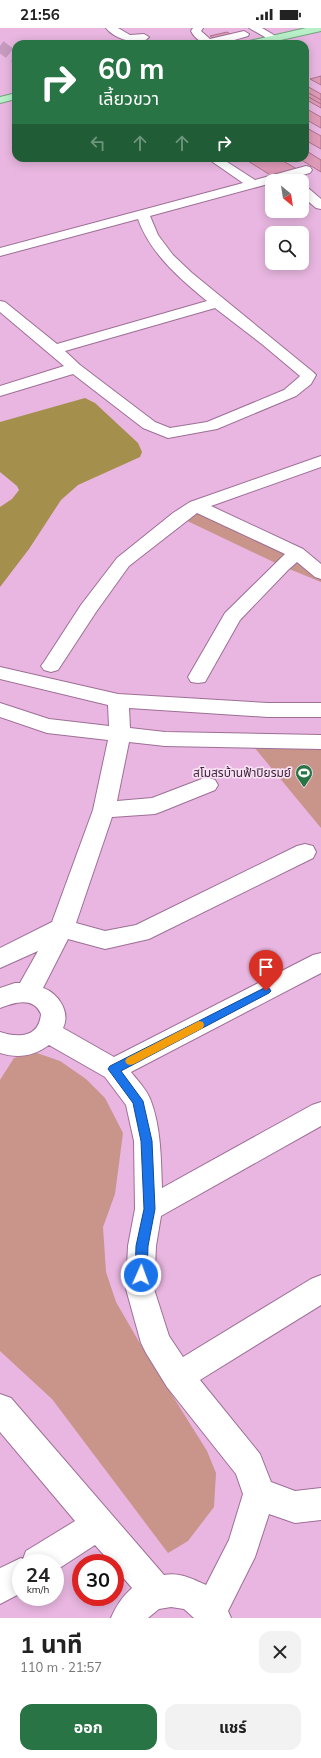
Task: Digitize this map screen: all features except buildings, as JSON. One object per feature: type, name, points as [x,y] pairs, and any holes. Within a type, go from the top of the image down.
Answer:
[{"type":"main road","points":[[282,39],[320,28]]},
{"type":"main road","points":[[250,40],[282,39],[321,35]]},
{"type":"main road","points":[[0,100],[12,97]]},
{"type":"main road","points":[[0,108],[12,106]]},
{"type":"street","points":[[111,28],[130,39],[144,37]]},
{"type":"street","points":[[135,28],[148,40]]},
{"type":"street","points":[[198,32],[233,28],[250,40]]},
{"type":"street","points":[[258,30],[278,28],[282,39]]},
{"type":"street","points":[[258,30],[282,39]]},
{"type":"street","points":[[198,32],[207,40]]},
{"type":"street","points":[[219,162],[253,184]]},
{"type":"street","points":[[0,252],[306,170]]},
{"type":"street","points":[[309,196],[321,205]]},
{"type":"street","points":[[0,305],[75,368],[149,425],[168,433],[211,426],[290,393],[305,381],[308,375],[300,367],[253,329],[216,303],[176,266],[152,236],[142,215]]},
{"type":"street","points":[[54,349],[216,303]]},
{"type":"street","points":[[0,391],[75,368]]},
{"type":"street","points":[[51,666],[88,609],[123,562],[179,517],[196,506],[321,461]]},
{"type":"street","points":[[196,506],[297,553],[321,573]]},
{"type":"street","points":[[198,677],[232,618],[282,566],[297,553]]},
{"type":"street","points":[[0,673],[118,701],[268,710],[321,710]]},
{"type":"street","points":[[28,992],[62,928],[104,810],[120,734],[118,701]]},
{"type":"street","points":[[0,710],[47,726],[165,739],[321,742]]},
{"type":"street","points":[[104,810],[155,806],[207,785]]},
{"type":"street","points":[[0,959],[62,928],[105,940],[141,933],[305,852]]},
{"type":"street","points":[[114,1069],[321,962]]},
{"type":"street","points":[[0,998],[18,992],[28,992],[46,1000],[51,1007],[53,1020],[48,1032],[40,1040],[29,1045],[17,1047],[0,1042]]},
{"type":"street","points":[[48,1032],[114,1069],[138,1101],[147,1141],[149,1209],[142,1246],[140,1289],[156,1343],[178,1377],[248,1465],[259,1494],[244,1546],[212,1615],[200,1600],[187,1592],[172,1590],[157,1592],[139,1603],[128,1618]]},
{"type":"street","points":[[149,1209],[321,1113]]},
{"type":"street","points":[[178,1377],[321,1290]]},
{"type":"street","points":[[0,1410],[157,1592]]},
{"type":"street","points":[[259,1494],[294,1507],[321,1504]]},
{"type":"street","points":[[52,1554],[99,1524]]},
{"type":"street","points":[[0,1587],[12,1580]]},
{"type":"shaded area","points":[[85,398],[95,403],[138,443],[142,452],[140,457],[78,485],[61,500],[29,549],[0,587],[0,507],[12,499],[19,490],[17,486],[0,472],[0,422]]},
{"type":"shaded area","points":[[197,506],[321,563],[321,582],[282,566],[179,517]]},
{"type":"shaded area","name":"สโมสรบ้านฟ้าปิยรมย์","points":[[254,747],[321,748],[321,828]]},
{"type":"shaded area","points":[[34,1052],[60,1061],[86,1079],[105,1098],[123,1133],[115,1194],[103,1227],[106,1272],[116,1302],[142,1347],[207,1451],[216,1473],[214,1507],[188,1541],[168,1553],[52,1399],[0,1351],[0,1080],[14,1058]]},
{"type":"tunnel","points":[[0,46],[12,55]]},
{"type":"slow traffic","points":[[130,1061],[199,1025]]},
{"type":"place","name":"สโมสรบ้านฟ้าปิยรมย์","points":[[304,788]]},
{"type":"route","points":[[141,1275],[142,1246],[149,1209],[147,1141],[138,1101],[114,1069],[266,991]]}]
